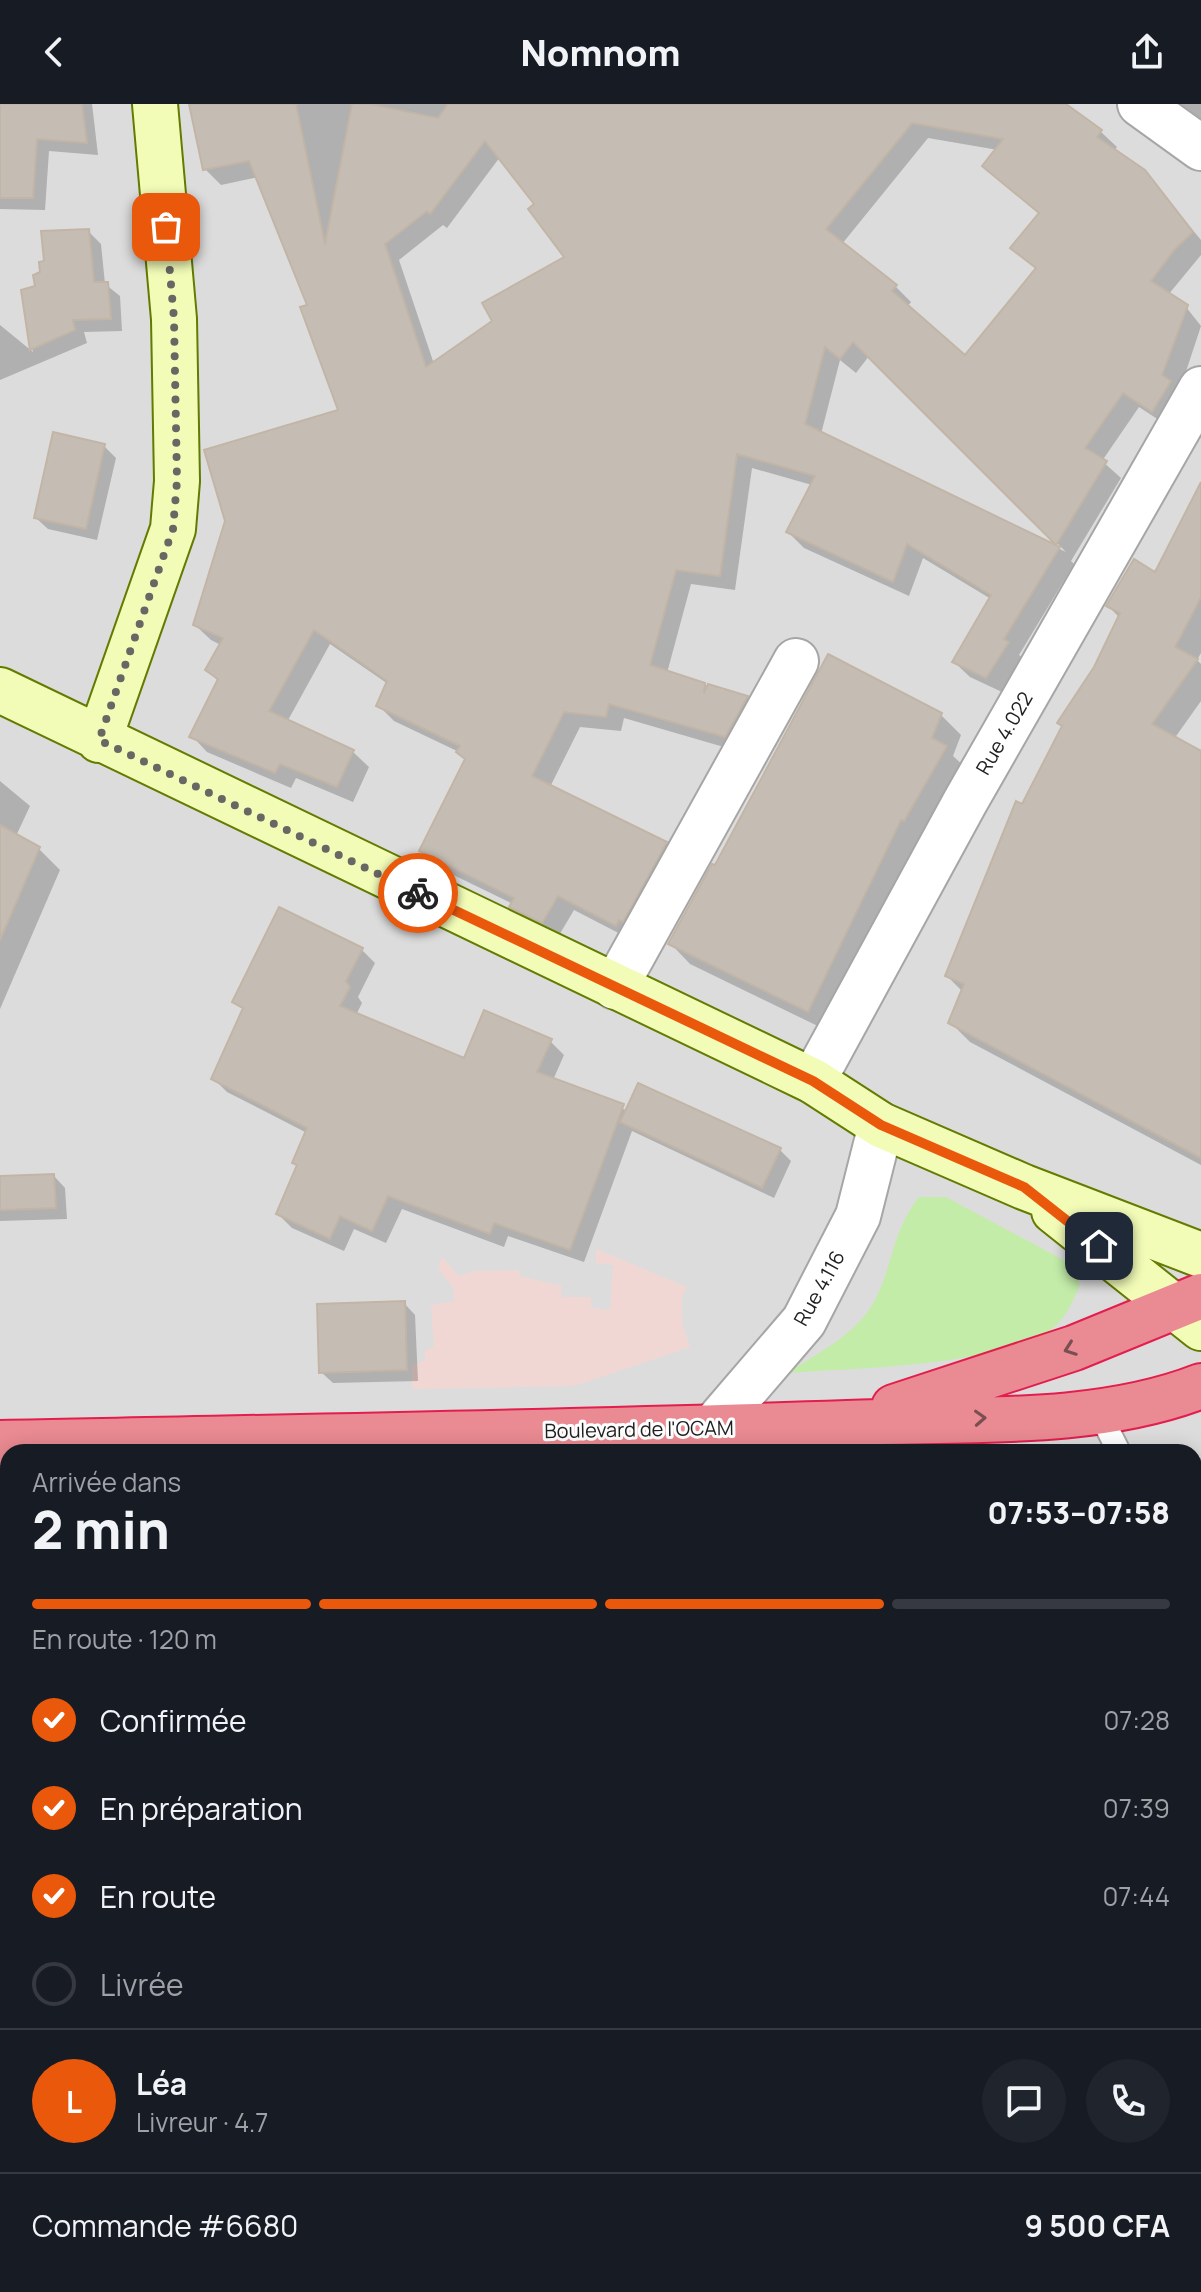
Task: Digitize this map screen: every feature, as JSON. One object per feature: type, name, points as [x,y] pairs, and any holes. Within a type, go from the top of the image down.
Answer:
[{"type":"highway","name":"Boulevard de l'OCAM","points":[[846,1423],[1180,1312]]},
{"type":"highway","name":"Boulevard de l'OCAM","points":[[0,1443],[713,1427],[1099,1412],[1199,1387]]},
{"type":"main road","points":[[99,740],[144,620],[173,529],[174,319],[155,104]]},
{"type":"main road","points":[[0,690],[813,1081],[881,1125],[1024,1187],[1201,1255]]},
{"type":"main road","points":[[1024,1187],[1180,1312]]},
{"type":"street","points":[[1140,104],[1201,148]]},
{"type":"street","name":"Rue 4.022","points":[[813,1081],[965,802],[1201,389]]},
{"type":"street","points":[[615,987],[796,661]]},
{"type":"street","name":"Rue 4.116","points":[[713,1427],[804,1321],[858,1216],[881,1125]]},
{"type":"lane","points":[[1099,1412],[1115,1444]]},
{"type":"shaded area","points":[[0,104],[1201,104],[1201,1444],[0,1444]]},
{"type":"shaded area","points":[[596,1249],[687,1287],[682,1296],[682,1323],[690,1347],[574,1386],[412,1389],[412,1366],[425,1360],[425,1350],[434,1347],[431,1305],[454,1301],[453,1287],[438,1269],[442,1257],[459,1276],[473,1271],[519,1270],[519,1276],[562,1286],[561,1297],[591,1297],[591,1308],[610,1310],[613,1265],[596,1263]]},
{"type":"green space","points":[[919,1197],[946,1197],[1069,1263],[1080,1285],[1062,1319],[1044,1334],[989,1353],[920,1364],[787,1373],[849,1332],[869,1310],[882,1285],[898,1234]]},
{"type":"building","points":[[0,104],[82,104],[87,143],[37,139],[33,198],[0,198]]},
{"type":"building","points":[[189,104],[296,104],[325,244],[352,104],[370,104],[438,118],[448,104],[1066,104],[1102,130],[1097,137],[1145,170],[1193,232],[1175,249],[1151,281],[1188,305],[1162,375],[1171,381],[1152,412],[1123,393],[1085,448],[1107,461],[1056,545],[853,342],[840,359],[825,347],[805,424],[1060,547],[1004,639],[1009,642],[986,678],[952,662],[991,595],[907,544],[893,582],[786,532],[815,476],[737,454],[720,576],[676,570],[650,665],[705,683],[704,693],[708,684],[748,696],[725,737],[609,704],[606,717],[564,712],[532,776],[667,842],[623,922],[619,920],[616,926],[558,896],[542,923],[509,907],[514,898],[419,851],[465,759],[456,752],[460,746],[376,706],[387,681],[314,630],[269,711],[354,750],[337,787],[280,764],[275,773],[189,737],[218,679],[205,670],[223,638],[193,625],[225,521],[204,450],[338,410],[300,307],[307,305],[249,161],[203,170]],"holes":[[[912,123],[1003,139],[982,166],[1039,213],[1010,248],[1036,268],[965,355],[892,291],[897,285],[826,229]],[[485,141],[534,204],[528,209],[564,257],[482,303],[492,321],[426,367],[385,244],[427,211],[430,214]]]},
{"type":"building","points":[[89,229],[94,282],[108,282],[111,319],[73,320],[75,330],[30,350],[21,290],[35,286],[33,275],[40,272],[39,262],[44,261],[41,231]]},
{"type":"building","points":[[53,432],[105,444],[86,529],[34,518]]},
{"type":"building","points":[[1201,482],[1201,597],[1175,647],[1198,659],[1152,724],[1201,751],[1201,1158],[948,1023],[964,984],[945,976],[1016,801],[1022,804],[1062,726],[1057,723],[1094,667],[1120,613],[1106,606],[1134,559],[1155,572]]},
{"type":"building","points":[[828,654],[942,713],[932,738],[947,746],[904,821],[901,820],[808,1012],[668,944],[712,864],[715,865]]},
{"type":"building","points":[[0,825],[40,847],[0,940]]},
{"type":"building","points":[[279,907],[363,948],[346,981],[350,987],[340,1006],[464,1058],[484,1010],[552,1039],[537,1072],[624,1104],[570,1250],[494,1223],[490,1234],[388,1196],[372,1231],[340,1216],[330,1239],[276,1214],[297,1165],[292,1163],[307,1128],[211,1079],[243,1008],[232,1002]]},
{"type":"building","points":[[638,1083],[781,1148],[762,1188],[620,1122]]},
{"type":"building","points":[[54,1174],[56,1208],[0,1210],[0,1176]]},
{"type":"building","points":[[405,1301],[407,1370],[319,1373],[317,1304]]},
{"type":"way so far","points":[[166,227],[174,319],[177,481],[173,529],[144,620],[99,740],[418,893]]},
{"type":"route","points":[[418,893],[813,1081],[881,1125],[1024,1187],[1099,1246]]}]
